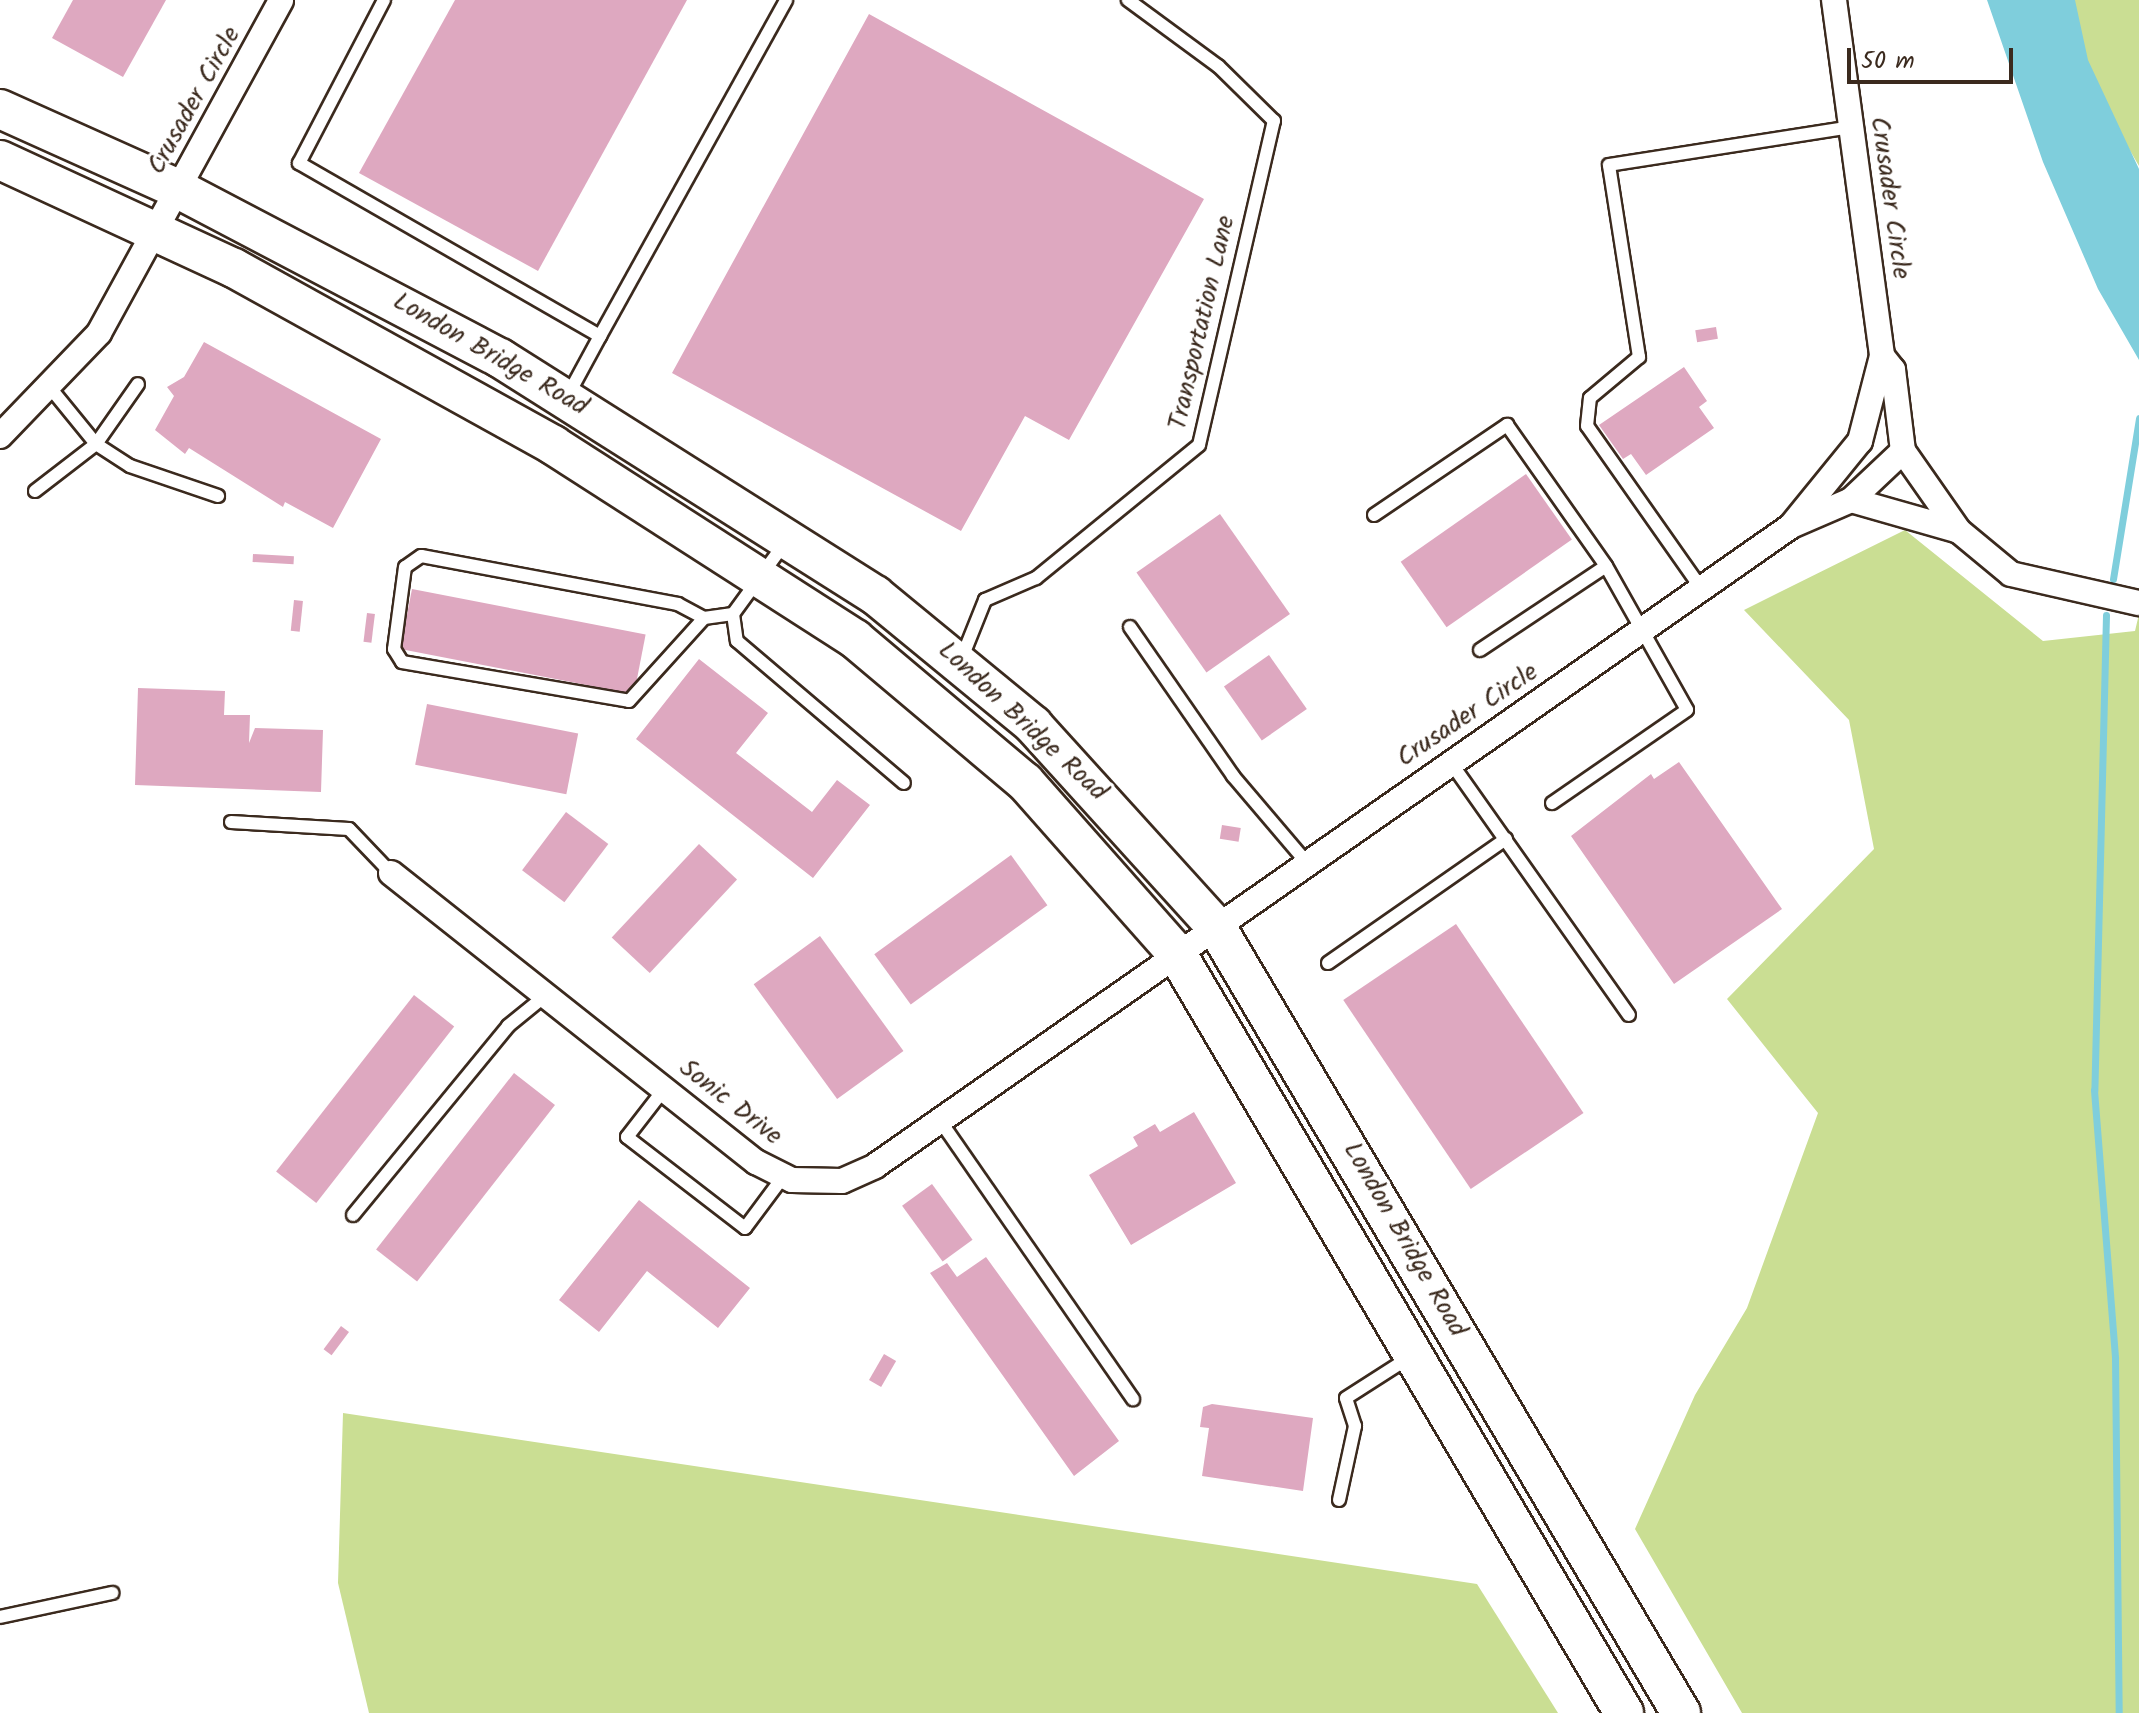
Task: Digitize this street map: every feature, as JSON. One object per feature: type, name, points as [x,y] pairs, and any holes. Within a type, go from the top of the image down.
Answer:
[{"type":"main road","name":"London Bridge Road","points":[[0,109],[178,189],[567,398],[788,538],[961,661],[1093,785],[1217,928],[1681,1713]]},
{"type":"main road","name":"London Bridge Road","points":[[0,160],[157,229],[446,382],[762,577],[894,667],[980,739],[1073,831],[1177,954],[1624,1713]]},
{"type":"street","name":"Crusader Circle","points":[[0,436],[52,390],[99,333],[281,0]]},
{"type":"street","name":"Crusader Circle","points":[[1791,526],[1860,441],[1882,356],[1834,0]]},
{"type":"street","name":"Crusader Circle","points":[[1177,954],[1449,760],[1645,631],[1791,526],[1851,500],[1903,451],[1893,370],[1882,356]]},
{"type":"street","points":[[1903,451],[1959,531],[2011,574],[2139,603]]},
{"type":"street","points":[[1851,500],[1959,531]]},
{"type":"street","name":"Sonic Drive","points":[[391,873],[783,1177],[815,1183],[859,1175],[1177,954]]},
{"type":"lane","points":[[384,0],[299,163],[600,336]]},
{"type":"lane","points":[[567,398],[786,0]]},
{"type":"lane","name":"Transportation Lane","points":[[961,661],[985,600],[1036,578],[1199,445],[1274,121],[1218,66],[1128,0]]},
{"type":"lane","points":[[1701,588],[1587,426],[1590,398],[1639,357],[1609,165],[1851,127]]},
{"type":"lane","points":[[35,491],[96,444],[138,384]]},
{"type":"lane","points":[[52,390],[96,444],[130,466],[218,496]]},
{"type":"lane","points":[[1374,515],[1507,425],[1606,566],[1687,710],[1552,803]]},
{"type":"lane","points":[[704,618],[629,701],[402,662],[394,649],[405,567],[421,556],[678,604],[704,618],[733,614],[788,538]]},
{"type":"lane","points":[[1480,650],[1606,566]]},
{"type":"lane","points":[[733,614],[737,641],[904,783]]},
{"type":"lane","points":[[1130,627],[1233,776],[1307,863]]},
{"type":"lane","points":[[1449,760],[1629,1015]]},
{"type":"lane","points":[[231,822],[349,829],[391,873]]},
{"type":"lane","points":[[1328,963],[1506,839]]},
{"type":"lane","points":[[353,1215],[508,1026],[546,995]]},
{"type":"lane","points":[[665,1088],[627,1137],[745,1228],[783,1177]]},
{"type":"lane","points":[[939,1119],[1133,1399]]},
{"type":"lane","points":[[1339,1500],[1355,1426],[1346,1398],[1413,1356]]},
{"type":"lane","points":[[0,1617],[112,1593]]},
{"type":"green space","points":[[2072,0],[2139,0],[2139,166],[2083,70]]},
{"type":"green space","points":[[1905,530],[2043,641],[2135,631],[2139,614],[2139,1713],[1742,1713],[1635,1529],[1695,1395],[1747,1308],[1818,1113],[1727,999],[1874,849],[1849,720],[1744,610]]},
{"type":"green space","points":[[343,1413],[1477,1584],[1558,1713],[369,1713],[338,1583]]},
{"type":"water","points":[[1987,0],[2075,0],[2088,60],[2139,169],[2139,360],[2098,289],[2043,162]]},
{"type":"building","points":[[73,0],[166,0],[123,77],[52,38]]},
{"type":"building","points":[[455,0],[687,0],[538,271],[359,173]]},
{"type":"building","points":[[869,14],[1204,199],[1069,440],[1025,416],[961,531],[672,373]]},
{"type":"building","points":[[1716,327],[1718,339],[1697,342],[1695,330]]},
{"type":"building","points":[[204,342],[381,439],[333,528],[285,502],[283,507],[189,448],[185,454],[155,430],[174,396],[167,387],[184,377]]},
{"type":"building","points":[[1684,367],[1707,401],[1699,407],[1714,428],[1646,475],[1631,454],[1623,459],[1599,425]]},
{"type":"building","points":[[1526,474],[1572,540],[1447,627],[1401,562]]},
{"type":"building","points":[[1220,514],[1290,614],[1206,672],[1136,573]]},
{"type":"building","points":[[253,554],[294,556],[294,564],[253,562]]},
{"type":"building","points":[[412,589],[646,634],[634,694],[400,649]]},
{"type":"building","points":[[294,600],[303,601],[300,632],[291,631]]},
{"type":"building","points":[[367,613],[375,614],[371,643],[363,642]]},
{"type":"building","points":[[1269,655],[1307,709],[1262,741],[1224,687]]},
{"type":"building","points":[[699,659],[768,713],[736,753],[812,812],[837,780],[870,805],[813,878],[636,739]]},
{"type":"building","points":[[138,688],[225,691],[224,715],[250,715],[249,743],[255,728],[323,730],[321,792],[135,785]]},
{"type":"building","points":[[427,704],[578,733],[566,794],[415,765]]},
{"type":"building","points":[[1679,762],[1782,909],[1674,984],[1571,836],[1651,774],[1654,779]]},
{"type":"building","points":[[566,812],[608,844],[564,902],[522,870]]},
{"type":"building","points":[[1222,825],[1241,828],[1239,842],[1220,839]]},
{"type":"building","points":[[699,844],[737,879],[650,973],[612,938]]},
{"type":"building","points":[[1011,855],[1047,905],[911,1004],[874,954]]},
{"type":"building","points":[[1456,924],[1583,1113],[1471,1189],[1343,1000]]},
{"type":"building","points":[[820,936],[903,1051],[837,1099],[754,984]]},
{"type":"building","points":[[414,995],[454,1026],[316,1203],[276,1172]]},
{"type":"building","points":[[514,1073],[555,1105],[417,1282],[376,1250]]},
{"type":"building","points":[[1194,1112],[1236,1183],[1131,1245],[1089,1175],[1138,1146],[1133,1137],[1155,1124],[1160,1132]]},
{"type":"building","points":[[932,1184],[973,1240],[943,1262],[902,1206]]},
{"type":"building","points":[[639,1200],[750,1288],[718,1328],[647,1271],[599,1332],[559,1300]]},
{"type":"building","points":[[986,1257],[1119,1441],[1074,1476],[930,1273],[947,1263],[957,1277]]},
{"type":"building","points":[[341,1326],[349,1332],[332,1355],[324,1349]]},
{"type":"building","points":[[884,1354],[896,1361],[881,1387],[869,1380]]},
{"type":"building","points":[[1212,1404],[1313,1418],[1303,1491],[1202,1476],[1209,1428],[1200,1427],[1203,1407]]},
{"type":"waterway","points":[[2113,579],[2139,418]]},
{"type":"waterway","points":[[2106,615],[2094,1090],[2115,1358],[2119,1713]]}]
